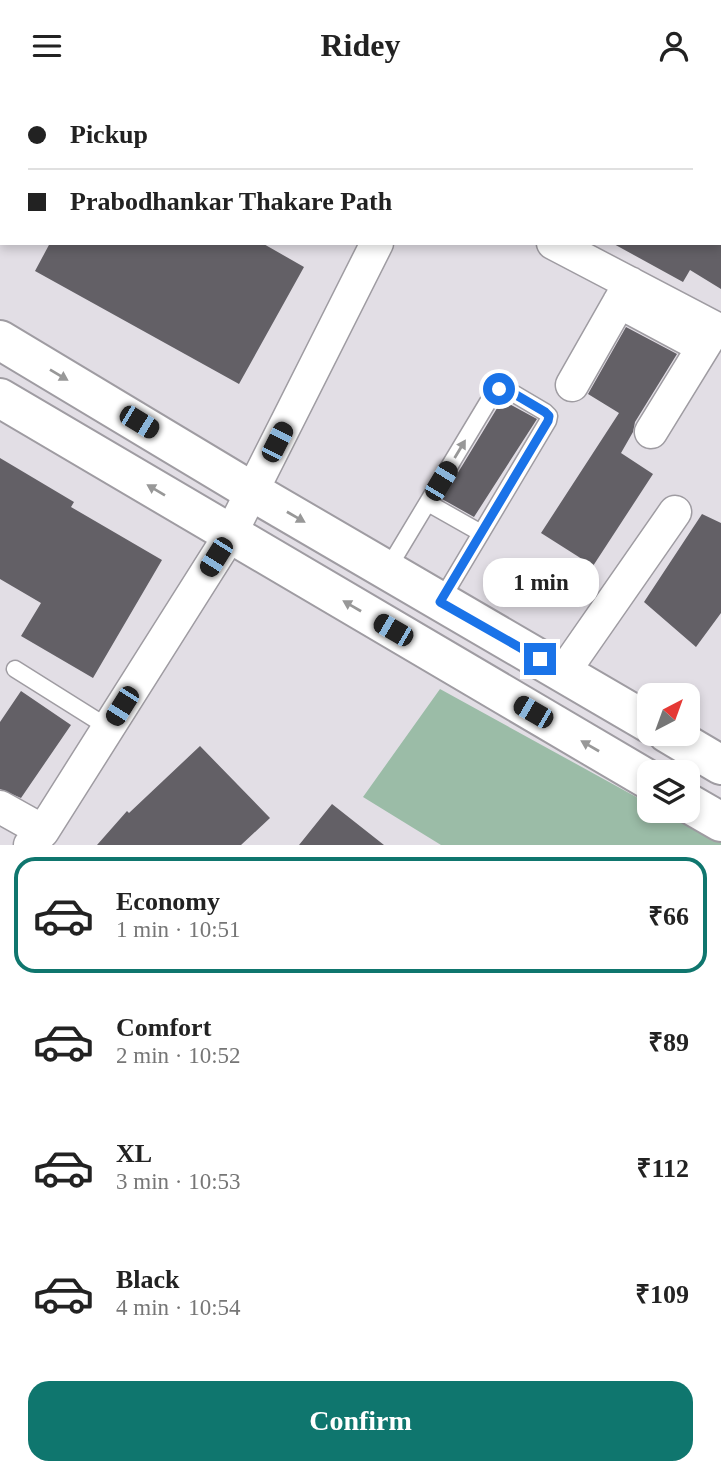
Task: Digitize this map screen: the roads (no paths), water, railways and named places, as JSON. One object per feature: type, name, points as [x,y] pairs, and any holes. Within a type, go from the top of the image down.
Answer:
[{"type":"main road","points":[[0,340],[253,492],[637,716]]},
{"type":"main road","points":[[0,398],[637,773]]},
{"type":"main road","points":[[689,746],[721,765]]},
{"type":"main road","points":[[700,810],[721,822]]},
{"type":"street","points":[[0,807],[36,838],[230,535],[376,245]]},
{"type":"street","points":[[556,245],[625,293],[713,335],[651,432]]},
{"type":"street","points":[[572,385],[625,293]]},
{"type":"street","points":[[563,673],[675,512]]},
{"type":"lane","points":[[387,570],[495,392],[506,389],[545,412],[549,416],[440,602]]},
{"type":"lane","points":[[428,503],[481,533]]},
{"type":"lane","points":[[15,669],[108,727]]}]
